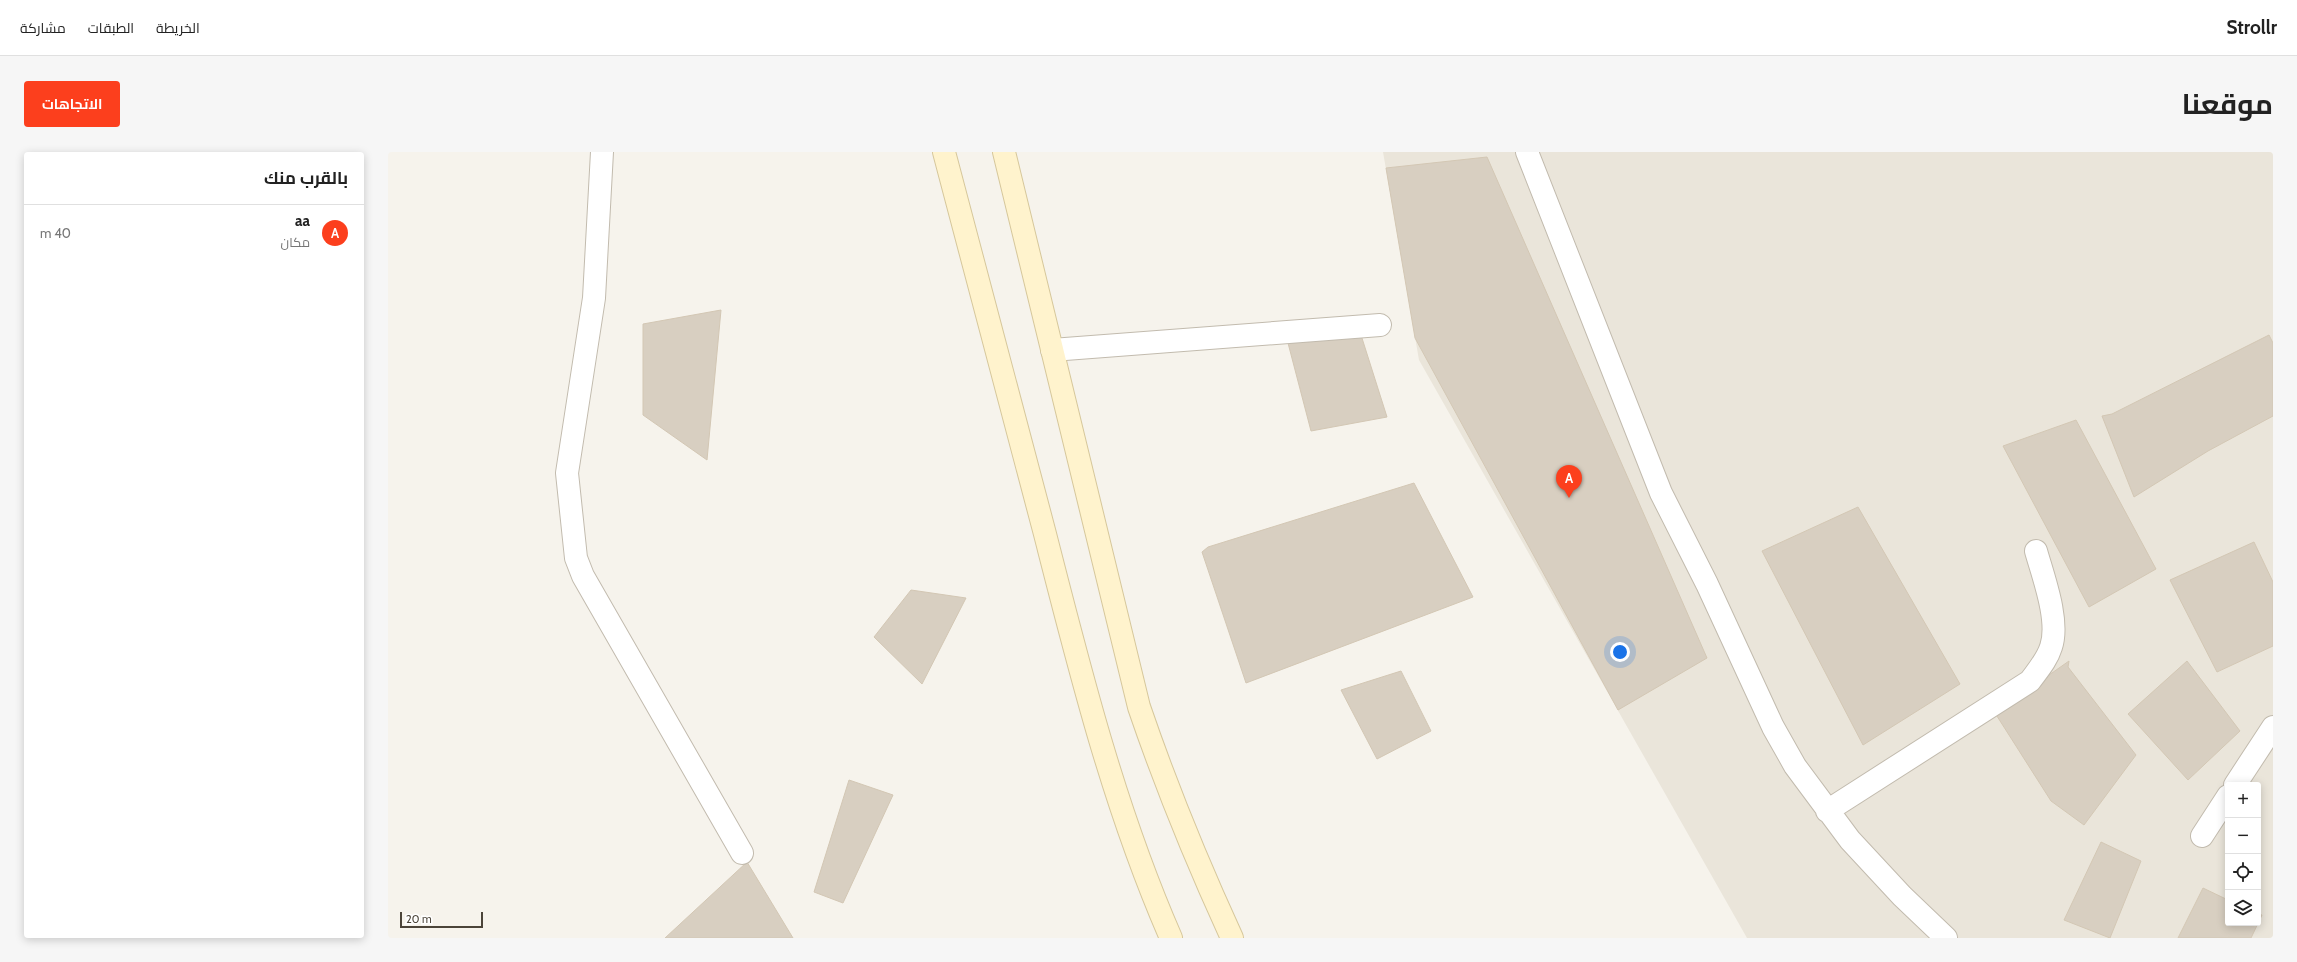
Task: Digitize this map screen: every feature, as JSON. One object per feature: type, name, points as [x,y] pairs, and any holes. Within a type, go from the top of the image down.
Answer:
[{"type":"main road","points":[[944,152],[1076,661],[1119,803],[1154,899],[1171,938]]},
{"type":"main road","points":[[1004,152],[1139,707],[1160,770],[1192,850],[1232,938]]},
{"type":"street","points":[[602,152],[594,298],[567,473],[576,558],[583,576],[742,854]]},
{"type":"street","points":[[1527,152],[1661,493],[1707,584],[1773,727],[1795,766],[1827,811],[1902,896],[1946,938]]},
{"type":"street","points":[[1052,350],[1380,325]]},
{"type":"street","points":[[1827,811],[2030,681],[2044,663],[2052,646],[2053,627],[2051,609],[2036,551]]},
{"type":"street","points":[[2237,782],[2273,727]]},
{"type":"street","points":[[2202,836],[2225,801]]},
{"type":"shaded area","points":[[1383,152],[2273,152],[2273,938],[1747,938],[1419,360]]},
{"type":"building","points":[[1487,157],[1707,658],[1618,710],[1415,338],[1386,168]]},
{"type":"building","points":[[721,310],[707,460],[643,415],[643,324]]},
{"type":"building","points":[[1361,335],[1387,417],[1311,431],[1288,343]]},
{"type":"building","points":[[2269,335],[2273,343],[2273,416],[2208,451],[2134,497],[2102,416],[2112,414]]},
{"type":"building","points":[[2076,420],[2156,569],[2089,607],[2003,446]]},
{"type":"building","points":[[1414,483],[1473,597],[1246,683],[1202,552],[1208,547]]},
{"type":"building","points":[[1858,507],[1960,684],[1863,745],[1762,551]]},
{"type":"building","points":[[2254,542],[2273,582],[2273,646],[2217,672],[2170,580]]},
{"type":"building","points":[[911,590],[966,598],[922,684],[874,637]]},
{"type":"building","points":[[2069,661],[2068,667],[2136,755],[2084,825],[2051,801],[1995,713]]},
{"type":"building","points":[[2187,661],[2240,731],[2188,780],[2128,714]]},
{"type":"building","points":[[1401,671],[1431,731],[1377,759],[1341,690]]},
{"type":"building","points":[[849,780],[893,795],[843,903],[814,892]]},
{"type":"building","points":[[2101,842],[2141,861],[2110,938],[2064,920]]},
{"type":"building","points":[[747,862],[793,938],[665,938]]},
{"type":"building","points":[[2203,888],[2225,899],[2225,926],[2257,926],[2251,938],[2178,938]]},
{"type":"place","name":"aa","points":[[1569,498]]}]
